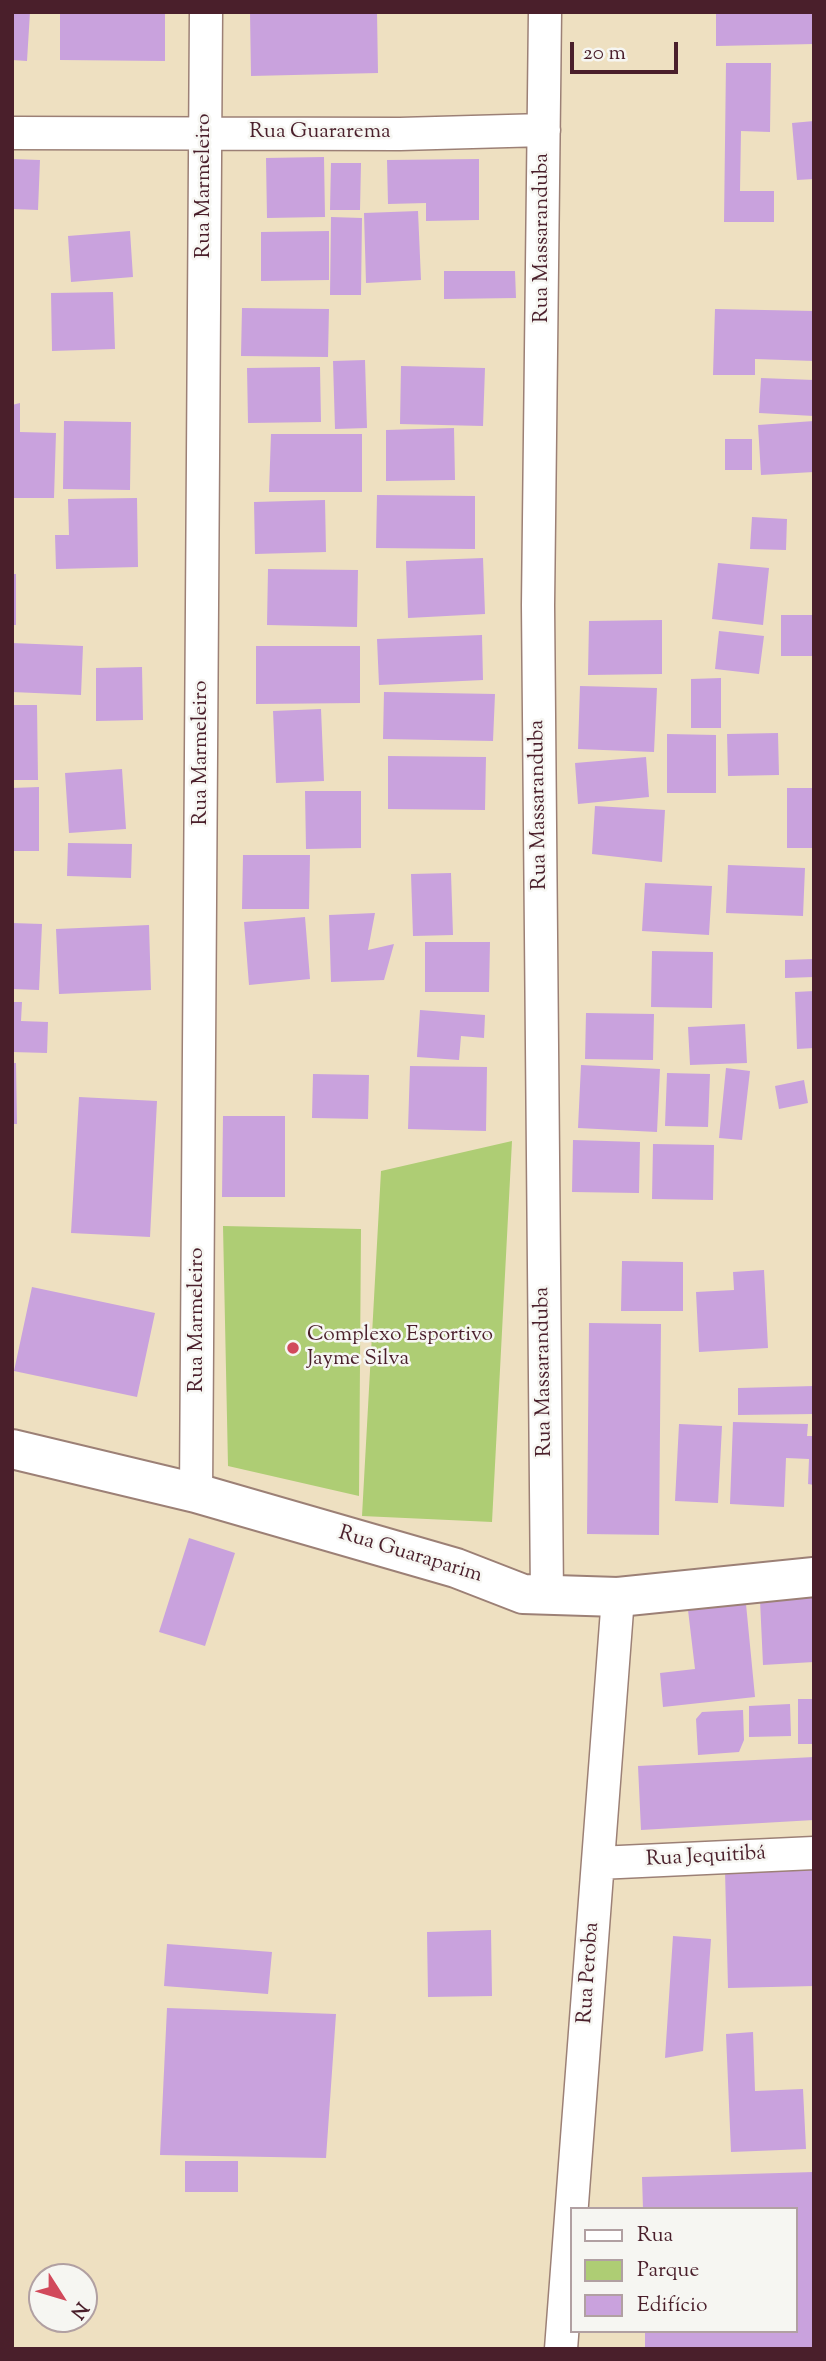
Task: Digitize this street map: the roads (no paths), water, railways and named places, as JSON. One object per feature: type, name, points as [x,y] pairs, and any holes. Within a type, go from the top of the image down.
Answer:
[{"type":"street","name":"Rua Marmeleiro","points":[[197,1493],[206,12]]},
{"type":"street","name":"Rua Massaranduba","points":[[545,12],[538,605],[547,1597]]},
{"type":"street","name":"Rua Guararema","points":[[12,133],[400,134],[544,130]]},
{"type":"street","name":"Rua Guaraparim","points":[[12,1449],[197,1493],[456,1568],[523,1594],[547,1597],[618,1597],[814,1577]]},
{"type":"street","name":"Rua Peroba","points":[[572,2207],[618,1597]]},
{"type":"street","name":"Rua Jequitibá","points":[[598,1863],[814,1853]]},
{"type":"street","name":"Rua Peroba","points":[[561,2349],[570,2231]]},
{"type":"place","name":"Complexo Esportivo Jayme Silva","points":[[293,1348]]}]
